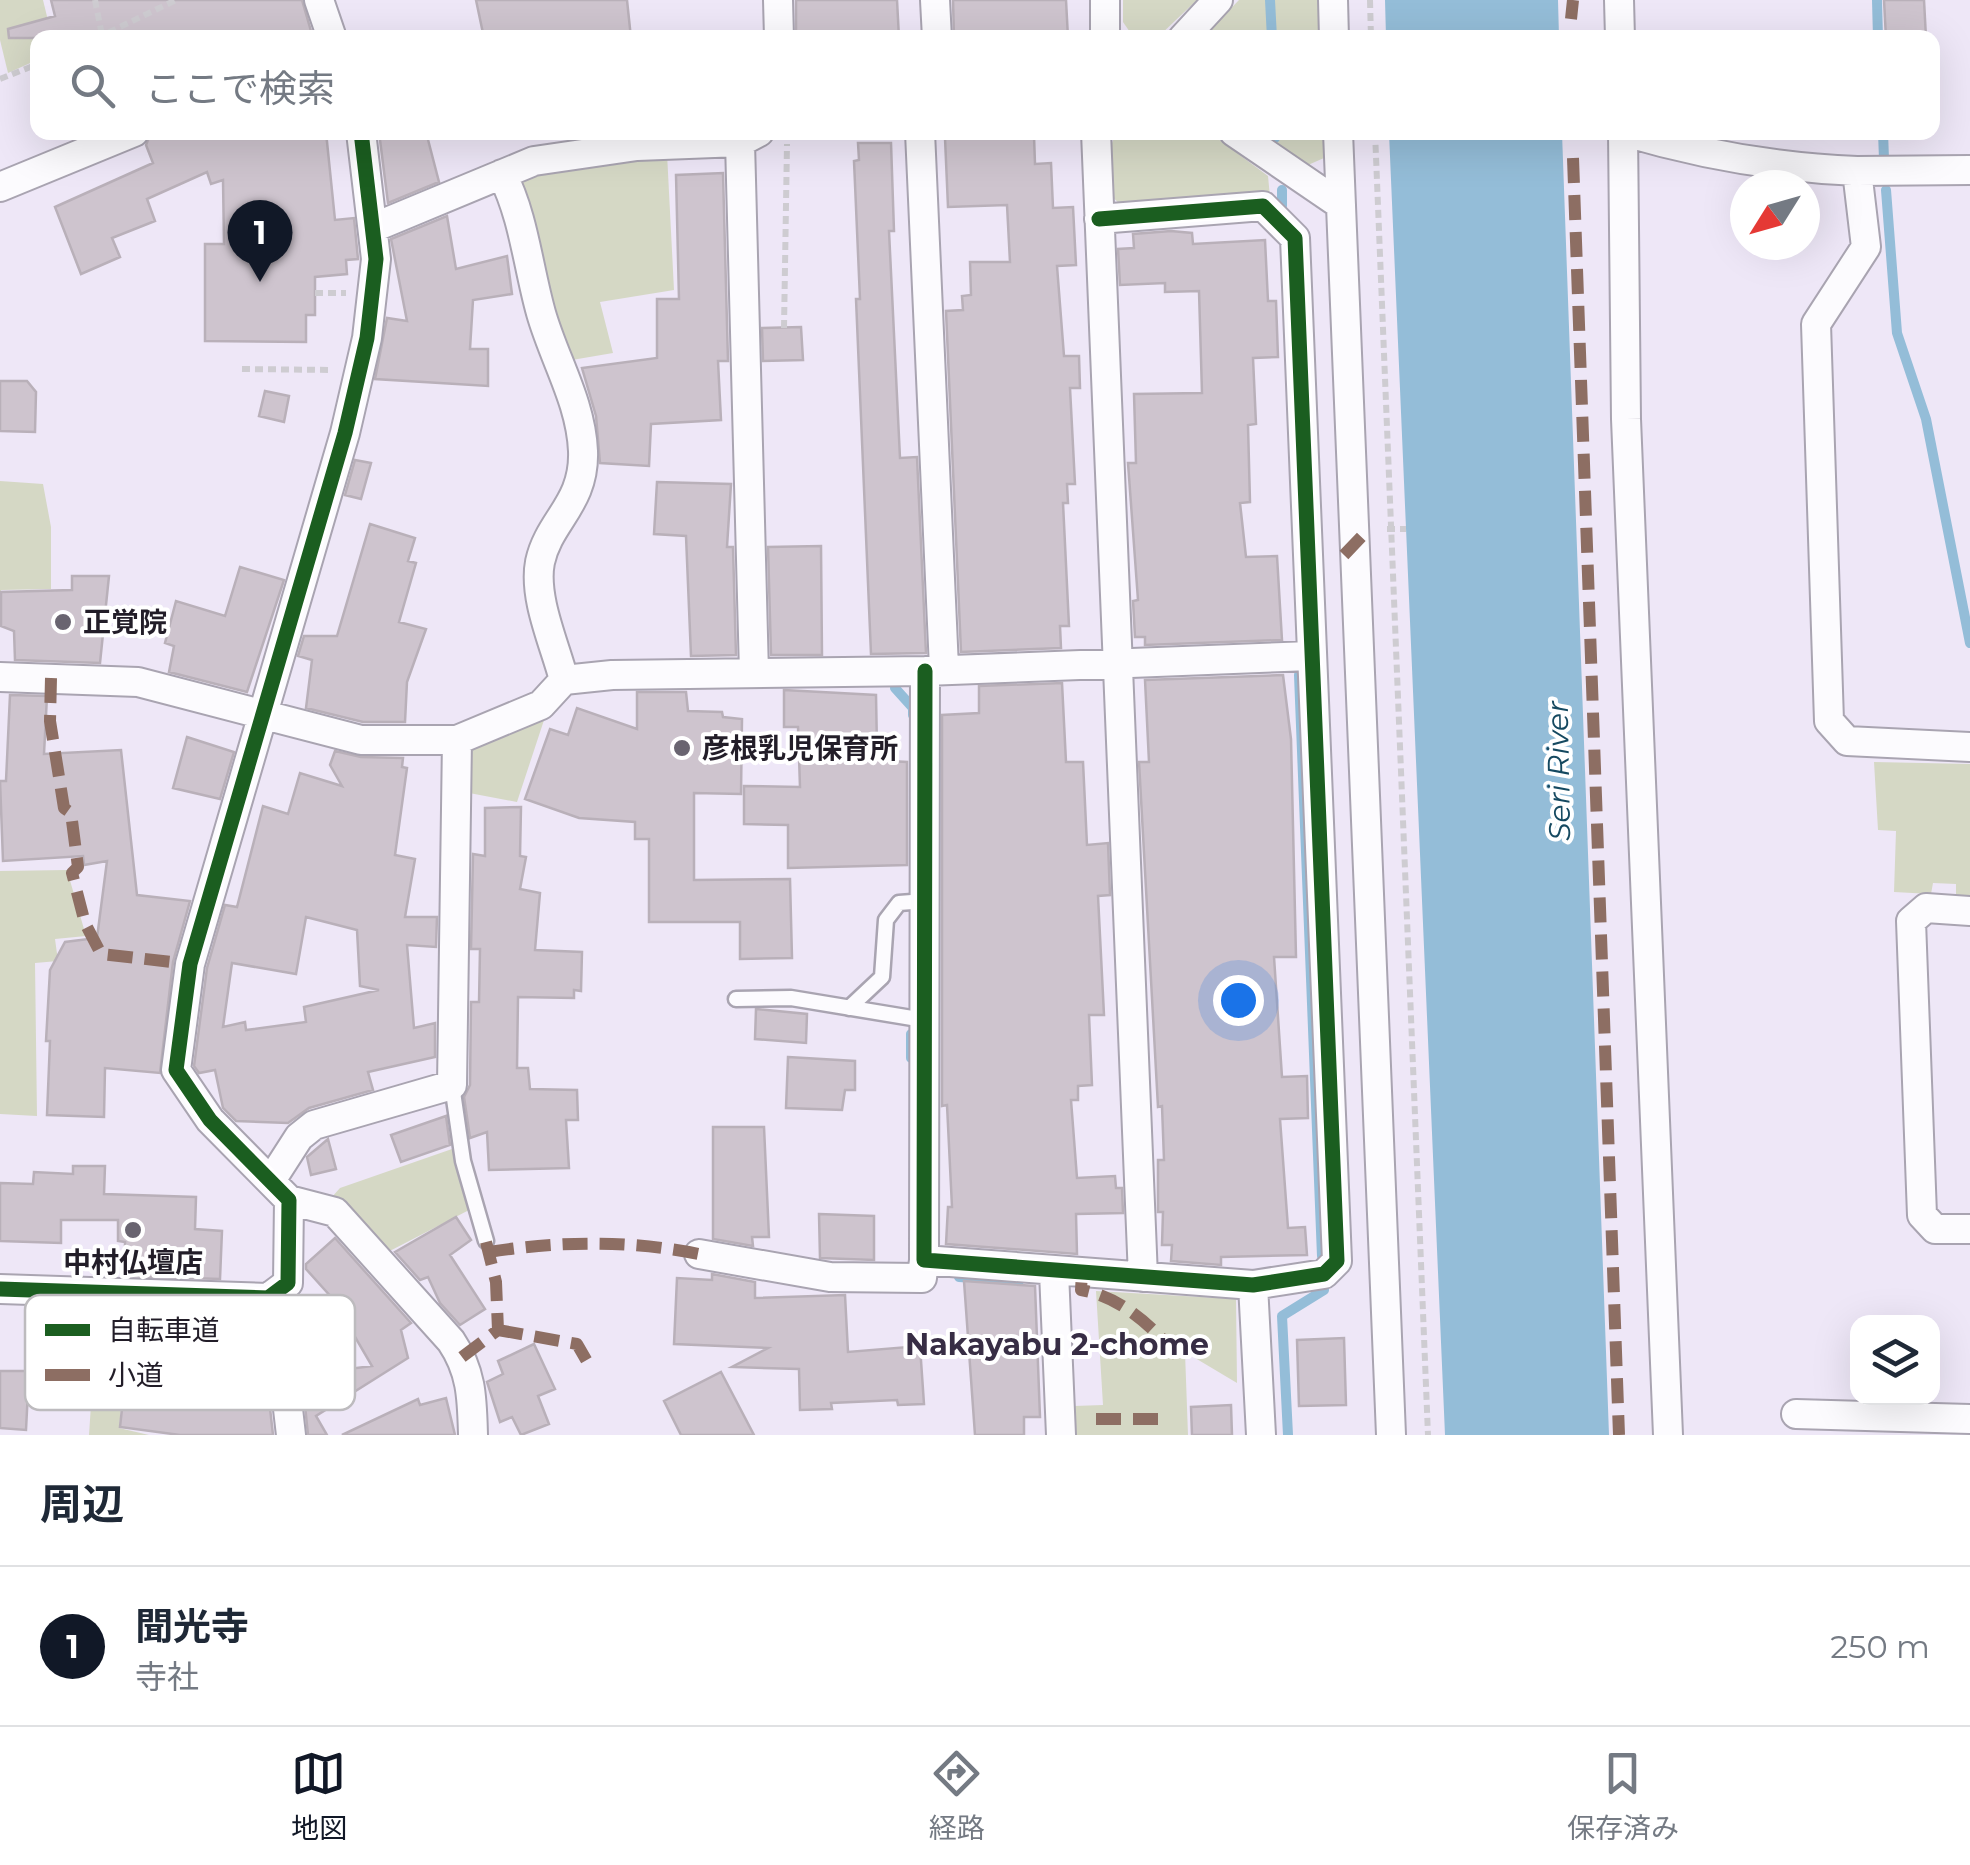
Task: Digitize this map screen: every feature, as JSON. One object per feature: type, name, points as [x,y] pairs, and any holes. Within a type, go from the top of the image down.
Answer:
[{"type":"street","points":[[320,0],[329,30]]},
{"type":"street","points":[[778,0],[779,30]]},
{"type":"street","points":[[936,0],[937,30]]},
{"type":"street","points":[[1104,0],[1105,30]]},
{"type":"street","points":[[1190,30],[1218,0]]},
{"type":"street","points":[[1333,0],[1334,30]]},
{"type":"street","points":[[1619,0],[1620,30]]},
{"type":"street","points":[[0,187],[115,140]]},
{"type":"street","points":[[362,140],[376,259],[351,424],[224,839],[190,964],[176,1070],[210,1120],[280,1189],[335,1212],[451,1341],[466,1363],[471,1384],[473,1435]]},
{"type":"street","points":[[374,228],[534,161],[712,140]]},
{"type":"street","points":[[749,140],[754,673]]},
{"type":"street","points":[[699,1254],[830,1277],[922,1278],[925,901],[934,670],[920,140]]},
{"type":"street","points":[[1096,140],[1110,330],[1114,662],[1143,1277]]},
{"type":"street","points":[[1246,140],[1341,205]]},
{"type":"street","points":[[1338,140],[1391,1435]]},
{"type":"street","points":[[1624,140],[1628,478],[1668,1435]]},
{"type":"street","points":[[1652,140],[1701,154],[1780,168],[1970,170]]},
{"type":"street","points":[[1857,171],[1866,247],[1816,324],[1829,722],[1847,741],[1970,746]]},
{"type":"street","points":[[502,174],[512,194],[542,316],[571,391],[583,451],[572,506],[548,540],[538,577],[564,680]]},
{"type":"street","points":[[924,1260],[1253,1285],[1324,1274],[1336,1261],[1295,238],[1263,206],[1099,219]]},
{"type":"street","points":[[0,677],[93,685],[138,682],[360,740],[457,740],[541,705],[564,680],[635,666],[754,673],[1311,656]]},
{"type":"street","points":[[272,1295],[288,1283],[280,1189],[299,1137],[314,1125],[452,1085],[457,740]]},
{"type":"street","points":[[1970,911],[1926,908],[1911,922],[1922,1215],[1935,1229],[1970,1229]]},
{"type":"street","points":[[1054,1272],[1061,1435]]},
{"type":"street","points":[[1253,1285],[1261,1435]]},
{"type":"street","points":[[0,1289],[179,1295]]},
{"type":"street","points":[[1796,1414],[1924,1426],[1970,1419]]},
{"type":"lane","points":[[848,1008],[882,977],[886,920],[899,903],[925,901]]},
{"type":"lane","points":[[736,998],[791,998],[924,1020]]},
{"type":"lane","points":[[452,1085],[486,1241]]},
{"type":"path","points":[[94,0],[98,30]]},
{"type":"path","points":[[112,30],[176,0]]},
{"type":"path","points":[[1370,0],[1371,30]]},
{"type":"path","points":[[0,80],[30,67]]},
{"type":"path","points":[[784,140],[784,328]]},
{"type":"path","points":[[1375,140],[1388,529],[1416,1052],[1428,1435]]},
{"type":"path","points":[[242,369],[359,370]]},
{"type":"path","points":[[1403,1052],[1428,1051]]},
{"type":"green space","points":[[0,0],[43,0],[50,30],[30,30],[30,63],[8,73],[0,40]]},
{"type":"green space","points":[[1123,0],[1197,0],[1165,30],[1128,30],[1123,22]]},
{"type":"green space","points":[[1239,0],[1319,0],[1320,30],[1210,30]]},
{"type":"green space","points":[[1113,140],[1219,140],[1268,176],[1270,197],[1120,204],[1110,195],[1106,158]]},
{"type":"green space","points":[[1270,140],[1324,140],[1324,158],[1308,165]]},
{"type":"green space","points":[[667,153],[674,290],[600,302],[613,353],[566,361],[513,178]]},
{"type":"green space","points":[[0,481],[43,484],[51,527],[51,589],[1,590],[0,616]]},
{"type":"green space","points":[[547,711],[517,802],[464,792],[463,743]]},
{"type":"green space","points":[[1874,762],[1970,764],[1970,896],[1956,895],[1956,884],[1933,883],[1931,894],[1894,892],[1896,831],[1878,830]]},
{"type":"green space","points":[[67,870],[86,936],[55,939],[58,961],[35,963],[37,1116],[0,1114],[0,871]]},
{"type":"green space","points":[[452,1149],[471,1209],[382,1255],[331,1198],[340,1188]]},
{"type":"green space","points":[[1096,1291],[1236,1299],[1237,1383],[1185,1352],[1188,1435],[1076,1435],[1074,1406],[1103,1405]]},
{"type":"green space","points":[[91,1410],[121,1410],[119,1428],[149,1435],[89,1435]]},
{"type":"water","points":[[1385,0],[1558,0],[1559,30],[1386,30]]},
{"type":"water","name":"Seri River","points":[[1389,140],[1562,140],[1609,1435],[1445,1435]]},
{"type":"building","points":[[51,0],[302,0],[311,30],[30,30],[30,38],[9,38],[8,29],[55,16]]},
{"type":"building","points":[[476,0],[627,0],[630,30],[482,30]]},
{"type":"building","points":[[796,0],[897,0],[899,30],[796,30]]},
{"type":"building","points":[[953,0],[1066,0],[1068,30],[954,30]]},
{"type":"building","points":[[1884,0],[1924,0],[1926,30],[1886,30]]},
{"type":"building","points":[[148,140],[327,140],[335,220],[354,218],[358,259],[346,260],[347,274],[315,277],[315,315],[306,315],[306,342],[205,341],[205,244],[224,244],[223,180],[211,184],[207,172],[147,199],[155,221],[112,238],[120,257],[81,274],[55,207],[153,163]]},
{"type":"building","points":[[380,140],[428,140],[439,182],[388,203]]},
{"type":"building","points":[[945,140],[1034,140],[1035,164],[1051,163],[1053,208],[1073,207],[1076,265],[1057,266],[1064,356],[1079,356],[1080,388],[1070,388],[1075,484],[1067,484],[1068,503],[1063,503],[1069,626],[1060,626],[1061,648],[961,652],[946,311],[963,310],[962,296],[971,295],[970,262],[1010,262],[1007,205],[948,207]]},
{"type":"building","points":[[858,143],[891,143],[894,231],[889,231],[900,458],[917,457],[926,653],[871,654],[856,299],[860,299],[854,161],[859,160]]},
{"type":"building","points":[[723,173],[728,361],[718,361],[721,420],[651,424],[649,466],[600,463],[596,416],[582,368],[657,358],[657,299],[679,299],[676,175]]},
{"type":"building","points":[[447,216],[456,269],[507,256],[512,294],[473,300],[470,349],[488,349],[488,386],[375,379],[387,318],[407,321],[391,239]]},
{"type":"building","points":[[1192,233],[1193,244],[1265,240],[1268,301],[1276,301],[1278,357],[1253,358],[1256,424],[1248,425],[1250,502],[1240,503],[1246,557],[1277,556],[1282,640],[1145,645],[1145,637],[1135,637],[1133,601],[1138,600],[1128,463],[1136,463],[1134,394],[1202,393],[1199,291],[1165,292],[1165,283],[1120,285],[1118,249],[1134,248],[1133,234]]},
{"type":"building","points":[[801,327],[803,360],[763,361],[762,328]]},
{"type":"building","points":[[0,381],[27,381],[36,392],[35,432],[0,431]]},
{"type":"building","points":[[265,391],[289,396],[284,422],[259,416]]},
{"type":"building","points":[[355,460],[371,463],[361,499],[345,495]]},
{"type":"building","points":[[657,482],[731,484],[727,547],[733,547],[736,655],[691,656],[686,536],[654,534]]},
{"type":"building","points":[[370,524],[415,538],[408,561],[416,563],[399,622],[426,629],[407,682],[405,722],[363,722],[306,708],[312,660],[298,656],[304,636],[337,636]]},
{"type":"building","points":[[821,546],[822,655],[771,655],[768,547]]},
{"type":"building","points":[[240,567],[284,580],[247,692],[169,672],[174,646],[165,643],[176,601],[225,616]]},
{"type":"building","points":[[72,576],[109,576],[100,663],[15,660],[14,631],[1,626],[1,592],[72,590]]},
{"type":"building","points":[[1283,675],[1291,739],[1296,957],[1274,957],[1282,1077],[1307,1076],[1308,1118],[1280,1119],[1288,1228],[1305,1227],[1307,1255],[1221,1257],[1221,1265],[1171,1261],[1172,1245],[1162,1245],[1163,1212],[1158,1212],[1158,1160],[1164,1160],[1162,1106],[1158,1107],[1139,762],[1149,762],[1145,680]]},
{"type":"building","points":[[1062,683],[1066,762],[1083,762],[1087,845],[1108,843],[1110,895],[1098,896],[1104,1015],[1089,1015],[1092,1085],[1078,1086],[1078,1100],[1071,1100],[1077,1178],[1115,1176],[1116,1188],[1122,1188],[1123,1213],[1076,1214],[1077,1254],[946,1244],[948,1207],[952,1207],[947,1105],[942,1106],[942,715],[979,713],[979,686]]},
{"type":"building","points":[[784,690],[876,695],[877,748],[890,747],[890,761],[907,762],[907,865],[788,868],[788,825],[744,824],[744,786],[800,787],[798,727],[784,727]]},
{"type":"building","points":[[637,692],[686,692],[688,711],[722,712],[723,717],[742,719],[741,794],[694,793],[694,880],[790,879],[792,958],[740,959],[740,922],[649,922],[649,839],[635,839],[635,822],[579,818],[525,799],[550,729],[568,735],[577,708],[637,729]]},
{"type":"building","points":[[10,695],[47,696],[44,754],[121,750],[137,895],[190,901],[173,962],[160,1073],[105,1068],[104,1117],[47,1115],[50,1041],[46,1041],[50,970],[65,942],[97,938],[107,861],[84,865],[83,856],[3,861],[0,781],[6,781]]},
{"type":"building","points":[[187,737],[234,752],[220,799],[173,788]]},
{"type":"building","points":[[335,751],[361,757],[403,758],[402,767],[407,768],[395,855],[415,859],[405,917],[437,917],[436,947],[407,945],[414,1028],[435,1023],[435,1057],[368,1072],[373,1090],[309,1108],[288,1123],[236,1121],[223,1108],[215,1070],[199,1073],[194,1066],[207,968],[225,905],[237,907],[263,806],[288,814],[300,773],[342,786],[330,765]],"holes":[[[306,917],[357,930],[360,986],[379,990],[304,1007],[306,1022],[246,1030],[245,1022],[223,1027],[232,963],[296,974]]]},
{"type":"building","points":[[521,807],[520,856],[526,857],[520,889],[540,893],[535,950],[582,952],[581,991],[574,990],[574,998],[518,997],[517,1068],[528,1068],[530,1089],[577,1090],[578,1120],[566,1120],[569,1168],[489,1170],[487,1132],[470,1138],[464,1097],[470,1085],[471,1002],[479,1002],[480,949],[471,949],[473,854],[485,856],[485,808]]},
{"type":"building","points":[[756,1009],[807,1014],[806,1043],[755,1039]]},
{"type":"building","points":[[788,1057],[855,1061],[855,1090],[845,1090],[842,1110],[786,1108]]},
{"type":"building","points":[[446,1116],[450,1145],[401,1162],[391,1135]]},
{"type":"building","points":[[713,1127],[764,1127],[769,1237],[752,1237],[753,1246],[713,1239]]},
{"type":"building","points":[[328,1139],[336,1169],[311,1175],[307,1157]]},
{"type":"building","points":[[73,1166],[105,1166],[104,1194],[196,1197],[195,1229],[222,1231],[220,1279],[125,1276],[125,1242],[118,1241],[118,1220],[61,1220],[61,1243],[0,1241],[0,1183],[33,1184],[34,1172],[73,1174]]},
{"type":"building","points":[[819,1214],[874,1216],[874,1260],[820,1258]]},
{"type":"building","points":[[456,1217],[471,1240],[450,1255],[485,1309],[460,1325],[440,1303],[428,1277],[420,1280],[395,1252]]},
{"type":"building","points":[[335,1238],[411,1323],[401,1330],[408,1358],[355,1391],[355,1368],[372,1366],[355,1337],[355,1295],[329,1295],[306,1269],[306,1264]]},
{"type":"building","points":[[712,1274],[755,1282],[755,1298],[845,1295],[848,1352],[920,1346],[924,1404],[898,1405],[897,1400],[831,1403],[832,1409],[800,1410],[799,1369],[732,1367],[768,1348],[674,1344],[677,1278],[712,1280]]},
{"type":"building","points":[[964,1281],[1035,1286],[1040,1417],[1024,1417],[1024,1435],[975,1435]]},
{"type":"building","points":[[1344,1338],[1346,1405],[1299,1406],[1297,1340]]},
{"type":"building","points":[[534,1344],[555,1389],[538,1396],[549,1424],[521,1435],[512,1417],[500,1422],[487,1382],[503,1374],[498,1361]]},
{"type":"building","points":[[0,1371],[25,1371],[26,1430],[0,1428]]},
{"type":"building","points":[[721,1372],[754,1435],[681,1435],[664,1401]]},
{"type":"building","points":[[446,1398],[455,1435],[342,1435],[418,1399],[420,1405]]},
{"type":"building","points":[[1231,1405],[1232,1435],[1192,1435],[1191,1407]]},
{"type":"building","points":[[122,1410],[270,1410],[273,1435],[180,1435],[120,1427]]},
{"type":"building","points":[[306,1410],[326,1410],[316,1416],[327,1435],[308,1435]]},
{"type":"waterway","points":[[1270,0],[1272,30]]},
{"type":"waterway","points":[[1877,0],[1878,30]]},
{"type":"waterway","points":[[1883,140],[1884,159]]},
{"type":"waterway","points":[[1282,190],[1282,206]]},
{"type":"waterway","points":[[1886,190],[1897,333],[1926,419],[1970,643]]},
{"type":"waterway","points":[[1299,675],[1322,1256]]},
{"type":"waterway","points":[[895,688],[913,708],[913,715]]},
{"type":"waterway","points":[[911,1034],[911,1058]]},
{"type":"waterway","points":[[959,1277],[1019,1281]]},
{"type":"waterway","points":[[1288,1435],[1282,1316],[1324,1290]]},
{"type":"marked path","points":[[1571,19],[1573,0]]},
{"type":"marked path","points":[[1573,158],[1619,1435]]},
{"type":"marked path","points":[[1344,555],[1366,532]]},
{"type":"marked path","points":[[51,678],[50,721],[64,808],[71,813],[78,867],[72,873],[85,923],[101,954],[190,964]]},
{"type":"marked path","points":[[462,1357],[498,1330],[496,1282],[486,1242]]},
{"type":"marked path","points":[[489,1252],[594,1244],[647,1246],[699,1254]]},
{"type":"marked path","points":[[1082,1273],[1081,1290],[1125,1307],[1182,1361]]},
{"type":"marked path","points":[[498,1330],[577,1344],[592,1370]]},
{"type":"marked path","points":[[1096,1419],[1162,1419]]},
{"type":"cycle path","points":[[272,1295],[288,1283],[289,1200],[210,1120],[176,1070],[190,964],[345,433],[367,338],[376,259],[362,140]]},
{"type":"cycle path","points":[[925,671],[924,1260],[1253,1285],[1324,1274],[1337,1261],[1295,238],[1263,206],[1099,219]]},
{"type":"cycle path","points":[[0,1289],[179,1295]]},
{"type":"place","name":"聞光寺","points":[[260,282]]},
{"type":"place","name":"正覚院","points":[[63,622]]},
{"type":"place","name":"彦根乳児保育所","points":[[682,748]]},
{"type":"place","name":"中村仏壇店","points":[[133,1230]]},
{"type":"district","name":"Nakayabu 2-chome","points":[[1057,1345]]}]
